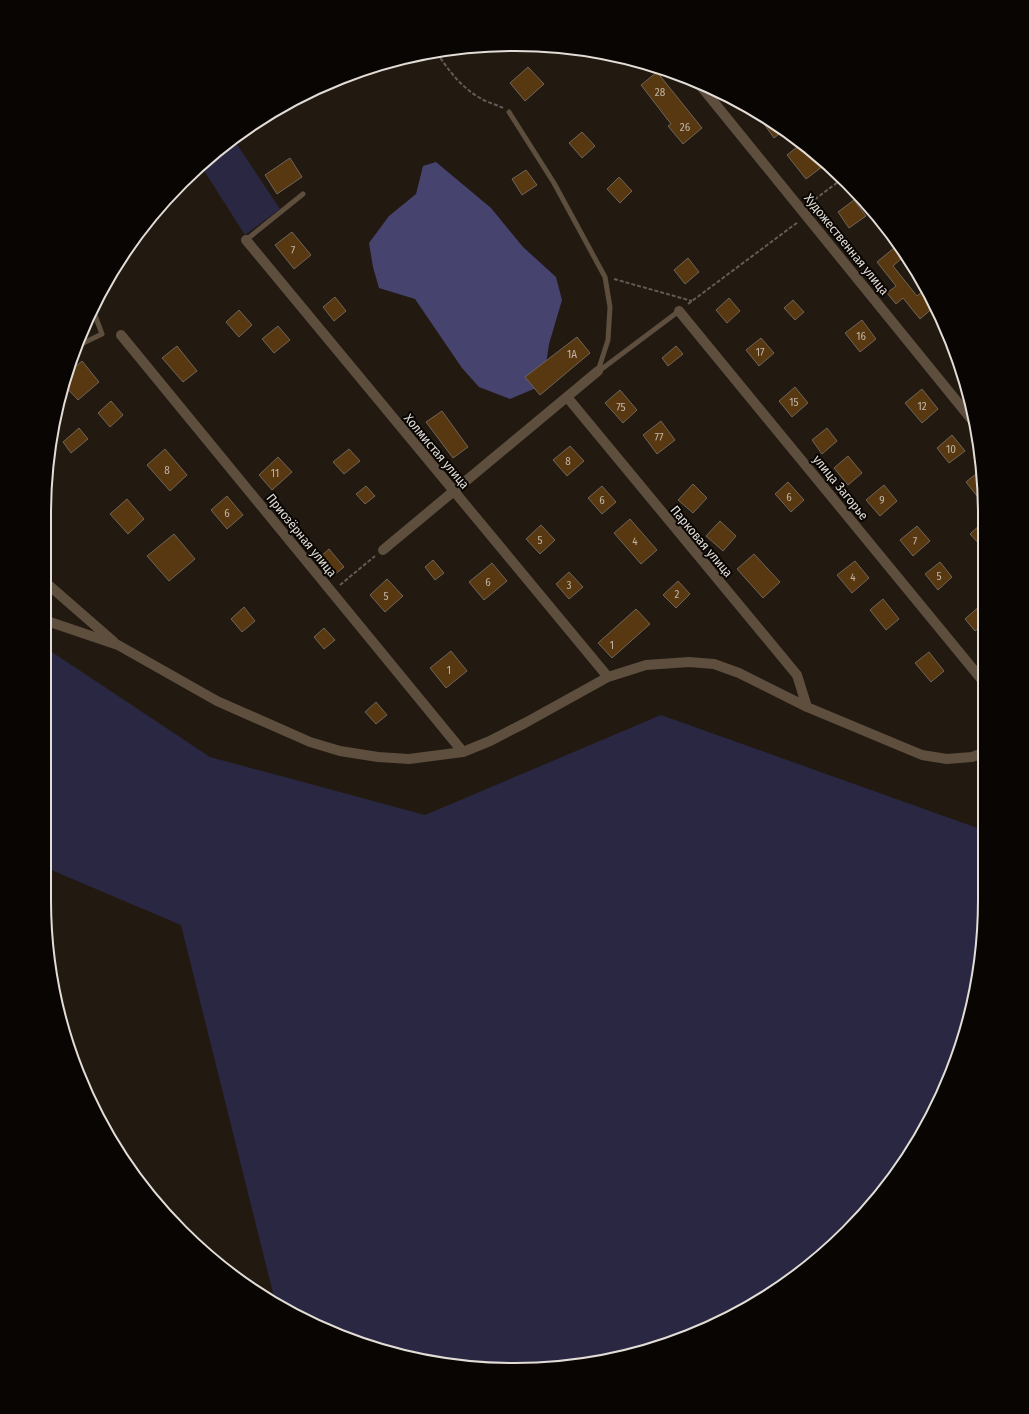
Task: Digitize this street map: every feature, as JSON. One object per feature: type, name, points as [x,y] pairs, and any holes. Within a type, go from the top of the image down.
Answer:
[{"type":"street","name":"Художественная улица","points":[[706,93],[966,413]]},
{"type":"street","name":"Холмистая улица","points":[[246,240],[608,677]]},
{"type":"street","name":"улица Загорье","points":[[679,311],[978,675]]},
{"type":"street","name":"Приозёрная улица","points":[[121,335],[462,752]]},
{"type":"street","points":[[383,550],[598,372]]},
{"type":"street","name":"Парковая улица","points":[[567,397],[797,675],[807,706]]},
{"type":"street","points":[[51,587],[118,645]]},
{"type":"street","points":[[51,622],[118,645],[216,701],[310,742],[340,751],[378,757],[409,759],[462,752],[490,741],[525,724],[608,677],[646,665],[667,662],[714,664],[739,673],[807,706],[922,754],[947,759],[972,757],[978,755]]},
{"type":"lane","points":[[509,112],[554,183],[605,277],[610,307],[608,340],[598,372]]},
{"type":"lane","points":[[246,240],[303,194]]},
{"type":"lane","points":[[598,372],[679,311]]},
{"type":"lane","points":[[84,343],[102,334],[95,317]]},
{"type":"path","points":[[440,57],[450,73],[463,87],[481,99],[498,105],[509,112]]},
{"type":"path","points":[[679,311],[807,216],[810,202],[837,182]]},
{"type":"path","points":[[605,277],[692,302]]},
{"type":"path","points":[[332,592],[383,550]]},
{"type":"shaded area","points":[[237,144],[280,209],[245,235],[204,171]]},
{"type":"shaded area","points":[[436,162],[491,208],[523,247],[556,277],[562,300],[549,344],[543,385],[510,399],[479,387],[462,368],[415,299],[379,288],[373,267],[369,243],[389,216],[416,194],[423,166]]},
{"type":"shaded area","points":[[51,652],[210,757],[425,815],[661,715],[978,828],[977,930],[969,990],[962,1019],[943,1077],[930,1105],[900,1157],[882,1182],[863,1205],[820,1248],[772,1285],[746,1301],[692,1328],[663,1338],[605,1354],[575,1359],[514,1363],[454,1359],[424,1354],[395,1347],[337,1328],[309,1315],[274,1295],[181,925],[51,870]]},
{"type":"building","points":[[528,67],[544,84],[525,101],[510,83]]},
{"type":"building","points":[[655,74],[659,75],[702,128],[683,144],[668,126],[671,124],[641,85]]},
{"type":"building","points":[[764,124],[779,134],[774,138]]},
{"type":"building","points":[[582,132],[595,146],[582,158],[569,143]]},
{"type":"building","points":[[797,147],[821,167],[806,179],[787,155]]},
{"type":"building","points":[[290,158],[302,177],[277,194],[265,175]]},
{"type":"building","points":[[526,170],[537,185],[522,195],[512,179]]},
{"type":"building","points":[[619,177],[632,191],[620,203],[607,189]]},
{"type":"building","points":[[854,200],[866,216],[849,228],[838,212]]},
{"type":"building","points":[[292,232],[311,255],[294,269],[275,245]]},
{"type":"building","points":[[894,248],[901,259],[893,266],[917,296],[921,292],[930,310],[920,319],[903,298],[896,304],[887,293],[896,286],[877,262]]},
{"type":"building","points":[[688,258],[699,272],[685,284],[674,270]]},
{"type":"building","points":[[335,297],[346,311],[334,321],[323,307]]},
{"type":"building","points":[[729,298],[740,311],[727,323],[716,310]]},
{"type":"building","points":[[793,300],[804,312],[795,320],[784,308]]},
{"type":"building","points":[[239,310],[252,325],[239,337],[226,322]]},
{"type":"building","points":[[862,320],[876,339],[860,352],[845,333]]},
{"type":"building","points":[[278,326],[290,340],[274,353],[262,339]]},
{"type":"building","points":[[577,337],[590,353],[540,395],[525,377]]},
{"type":"building","points":[[761,338],[774,353],[759,366],[746,350]]},
{"type":"building","points":[[177,346],[197,371],[183,382],[162,358]]},
{"type":"building","points":[[676,346],[683,354],[668,366],[662,358]]},
{"type":"building","points":[[82,361],[99,382],[78,400],[69,390],[76,366]]},
{"type":"building","points":[[795,387],[808,403],[792,417],[779,401]]},
{"type":"building","points":[[922,389],[938,409],[922,423],[905,403]]},
{"type":"building","points":[[620,390],[637,410],[623,423],[605,403]]},
{"type":"building","points":[[111,401],[123,415],[110,427],[98,413]]},
{"type":"building","points":[[442,411],[468,447],[453,458],[426,422]]},
{"type":"building","points":[[661,421],[675,440],[657,454],[643,435]]},
{"type":"building","points":[[79,428],[88,439],[71,453],[63,442]]},
{"type":"building","points":[[827,428],[837,441],[822,454],[812,440]]},
{"type":"building","points":[[952,435],[965,451],[949,463],[937,448]]},
{"type":"building","points":[[570,446],[584,461],[567,476],[553,460]]},
{"type":"building","points":[[165,449],[187,475],[170,491],[147,465]]},
{"type":"building","points":[[349,449],[360,461],[344,474],[333,462]]},
{"type":"building","points":[[848,456],[862,473],[848,485],[834,468]]},
{"type":"building","points":[[278,457],[292,472],[272,490],[259,475]]},
{"type":"building","points":[[976,474],[977,496],[966,482]]},
{"type":"building","points":[[788,482],[804,500],[791,512],[775,494]]},
{"type":"building","points":[[693,484],[707,498],[693,513],[678,500]]},
{"type":"building","points":[[884,485],[897,501],[880,516],[866,500]]},
{"type":"building","points":[[366,486],[375,496],[365,504],[356,494]]},
{"type":"building","points":[[602,486],[616,502],[602,514],[588,498]]},
{"type":"building","points":[[227,496],[243,515],[227,529],[211,510]]},
{"type":"building","points":[[127,499],[144,519],[128,534],[110,514]]},
{"type":"building","points":[[630,519],[657,550],[641,564],[614,533]]},
{"type":"building","points":[[720,521],[736,536],[723,551],[706,536]]},
{"type":"building","points":[[541,525],[555,540],[540,554],[526,539]]},
{"type":"building","points":[[917,526],[930,541],[913,556],[900,540]]},
{"type":"building","points":[[978,527],[978,543],[970,534]]},
{"type":"building","points":[[174,534],[195,559],[169,581],[147,556]]},
{"type":"building","points":[[329,549],[344,567],[333,576],[318,559]]},
{"type":"building","points":[[754,554],[780,582],[763,598],[737,569]]},
{"type":"building","points":[[433,560],[444,573],[435,580],[425,567]]},
{"type":"building","points":[[855,561],[869,578],[852,593],[837,575]]},
{"type":"building","points":[[940,562],[952,577],[938,590],[925,574]]},
{"type":"building","points":[[492,563],[507,581],[484,600],[469,582]]},
{"type":"building","points":[[569,572],[583,587],[569,599],[556,584]]},
{"type":"building","points":[[387,579],[403,596],[385,612],[370,595]]},
{"type":"building","points":[[678,581],[690,594],[676,608],[663,595]]},
{"type":"building","points":[[883,599],[899,619],[886,630],[870,610]]},
{"type":"building","points":[[244,607],[255,621],[242,632],[231,619]]},
{"type":"building","points":[[978,608],[978,628],[975,631],[965,619]]},
{"type":"building","points":[[636,609],[650,624],[612,658],[598,643]]},
{"type":"building","points":[[324,628],[335,640],[324,649],[314,637]]},
{"type":"building","points":[[451,651],[467,671],[446,688],[430,668]]},
{"type":"building","points":[[929,652],[944,671],[931,682],[915,663]]},
{"type":"building","points":[[376,702],[387,715],[376,724],[365,712]]}]
